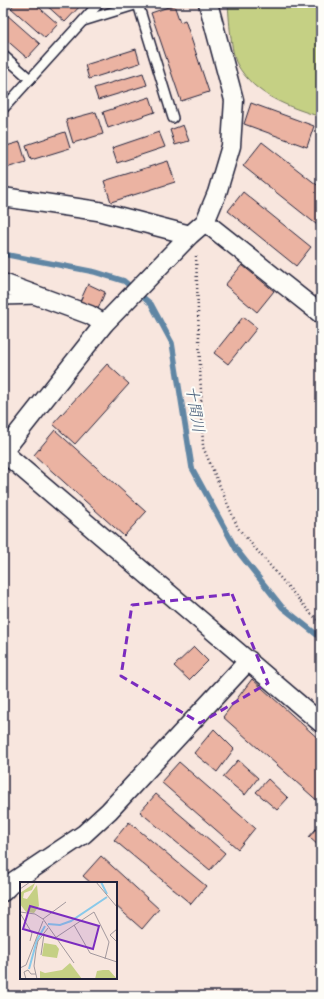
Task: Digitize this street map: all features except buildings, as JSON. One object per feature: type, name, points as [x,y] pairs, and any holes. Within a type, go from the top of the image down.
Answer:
[{"type":"street","points":[[208,3],[234,100],[231,146],[217,193],[205,222],[190,235],[104,324],[3,452],[321,723]]},
{"type":"street","points":[[3,197],[98,211],[190,235]]},
{"type":"street","points":[[205,222],[321,314]]},
{"type":"street","points":[[3,283],[42,299],[90,315],[104,324]]},
{"type":"street","points":[[3,892],[14,881],[84,834],[109,811],[248,660]]},
{"type":"lane","points":[[3,109],[99,3]]},
{"type":"lane","points":[[83,21],[138,4],[173,118]]},
{"type":"lane","points":[[3,55],[30,79]]},
{"type":"lane","points":[[3,300],[25,301],[42,299]]},
{"type":"path","points":[[190,235],[195,249],[198,272],[203,447],[238,528],[312,616],[321,622]]},
{"type":"highlighted area","points":[[232,594],[268,683],[200,723],[121,676],[132,605]]},
{"type":"green space","points":[[228,3],[321,3],[321,117],[274,99],[253,84],[244,75],[237,64],[233,52]]},
{"type":"waterway","name":"十間川","points":[[3,254],[95,272],[124,281],[151,304],[172,343],[192,468],[236,549],[282,607],[321,638]]}]
